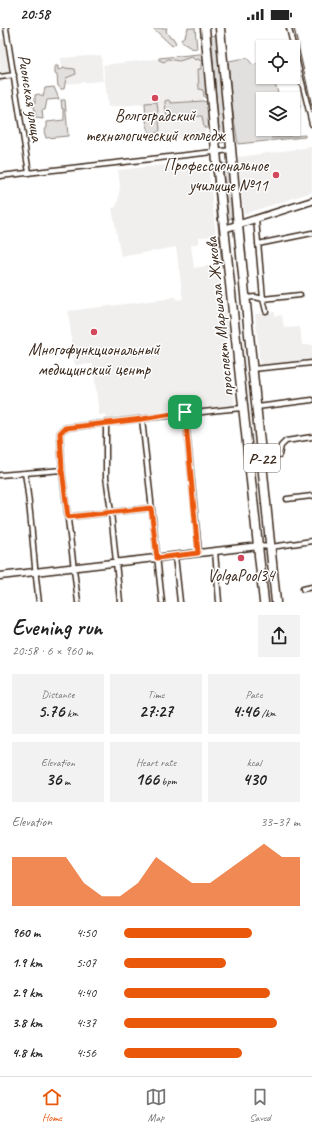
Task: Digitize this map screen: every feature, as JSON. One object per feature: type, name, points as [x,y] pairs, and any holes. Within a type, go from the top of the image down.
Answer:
[{"type":"highway","points":[[205,29],[220,29]]},
{"type":"highway","name":"проспект Маршала Жукова","points":[[205,29],[216,151],[264,602]]},
{"type":"highway","name":"проспект Маршала Жукова","points":[[220,29],[245,298],[276,602]]},
{"type":"main road","points":[[224,228],[238,225],[312,201]]},
{"type":"main road","points":[[0,576],[258,546]]},
{"type":"street","name":"Рионская улица","points":[[6,28],[29,173]]},
{"type":"street","points":[[289,28],[312,124]]},
{"type":"street","points":[[0,77],[14,75]]},
{"type":"street","points":[[0,176],[231,150]]},
{"type":"street","points":[[256,219],[263,299],[266,311]]},
{"type":"street","points":[[258,244],[312,233]]},
{"type":"street","points":[[245,298],[255,297],[263,299],[300,295]]},
{"type":"street","points":[[253,369],[312,363]]},
{"type":"street","points":[[257,407],[312,400]]},
{"type":"street","points":[[78,602],[62,470],[60,433],[65,428],[142,419],[185,412],[244,408]]},
{"type":"street","points":[[185,412],[198,553]]},
{"type":"street","points":[[142,419],[162,602]]},
{"type":"street","points":[[106,423],[106,477],[120,602]]},
{"type":"street","points":[[262,458],[279,455],[281,446],[286,441],[312,437]]},
{"type":"street","points":[[0,475],[62,470]]},
{"type":"street","points":[[25,473],[33,532],[34,572],[39,602]]},
{"type":"street","points":[[287,499],[312,496]]},
{"type":"street","points":[[68,517],[151,508]]},
{"type":"street","points":[[258,546],[271,547],[312,541]]},
{"type":"street","points":[[215,551],[219,602]]},
{"type":"street","points":[[175,556],[180,602]]},
{"type":"street","points":[[303,589],[312,587]]},
{"type":"shaded area","points":[[153,28],[167,28],[166,31],[169,36],[173,38],[176,43],[172,46]]},
{"type":"shaded area","points":[[188,28],[195,28],[197,49],[191,48],[183,43],[181,39],[185,36]]},
{"type":"shaded area","points":[[217,35],[226,142],[220,143],[211,36]]},
{"type":"shaded area","points":[[0,39],[4,39],[10,71],[0,75]]},
{"type":"shaded area","name":"Волгоградский технологический колледж","points":[[199,54],[206,136],[152,141],[152,139],[147,139],[144,104],[108,107],[103,65]]},
{"type":"shaded area","points":[[203,54],[204,61],[200,61],[199,59],[195,60],[192,57],[179,61],[168,59],[164,62],[159,60],[159,58]]},
{"type":"shaded area","points":[[101,55],[103,81],[63,84],[61,58]]},
{"type":"shaded area","points":[[247,58],[253,65],[256,64],[256,84],[275,84],[278,92],[256,92],[256,136],[272,136],[272,138],[305,135],[305,137],[238,144],[232,106],[228,61]]},
{"type":"shaded area","points":[[201,63],[205,63],[208,99],[204,97],[203,90],[199,89],[198,69],[201,69]]},
{"type":"shaded area","points":[[55,66],[58,66],[58,70],[65,68],[75,69],[76,74],[66,78],[64,89],[61,89],[58,86]]},
{"type":"shaded area","points":[[54,87],[59,99],[47,100],[45,110],[42,110],[43,119],[36,118],[34,106],[30,106],[28,98],[31,98],[31,103],[35,103],[35,95],[39,94],[43,97],[45,88]]},
{"type":"shaded area","points":[[61,100],[65,100],[68,136],[46,138],[44,131],[47,127],[47,122],[64,120],[64,109],[62,109]]},
{"type":"shaded area","points":[[165,101],[171,101],[171,103],[203,101],[209,103],[211,128],[204,128],[202,116],[167,118]]},
{"type":"shaded area","points":[[157,102],[160,130],[155,133],[151,133],[148,130],[147,125],[145,103]]},
{"type":"shaded area","name":"Профессиональное училище №11","points":[[312,147],[312,192],[244,214],[238,157]]},
{"type":"shaded area","points":[[212,161],[215,161],[226,266],[222,267]]},
{"type":"shaded area","points":[[183,163],[183,166],[208,163],[216,236],[199,237],[199,243],[191,245],[194,268],[218,264],[229,335],[226,338],[235,405],[107,420],[106,414],[99,415],[93,364],[75,365],[68,311],[176,297],[177,300],[183,299],[176,247],[121,257],[112,208],[116,207],[118,201],[120,186],[118,170]]},
{"type":"shaded area","points":[[228,163],[234,218],[228,219],[222,164]]},
{"type":"shaded area","points":[[275,312],[275,316],[282,315],[284,328],[300,327],[302,345],[312,345],[312,360],[260,365],[255,314]]},
{"type":"tram line","points":[[294,28],[312,106]]},
{"type":"place","name":"Волгоградский технологический колледж","points":[[155,98]]},
{"type":"place","name":"Профессиональное училище №11","points":[[276,175]]},
{"type":"place","name":"Многофункциональный медицинский центр","points":[[94,332]]},
{"type":"place","name":"VolgaPool34","points":[[241,558]]},
{"type":"route","points":[[185,412],[198,553],[157,558],[151,508],[68,517],[62,470],[60,433],[65,428],[142,419],[185,412]]}]
